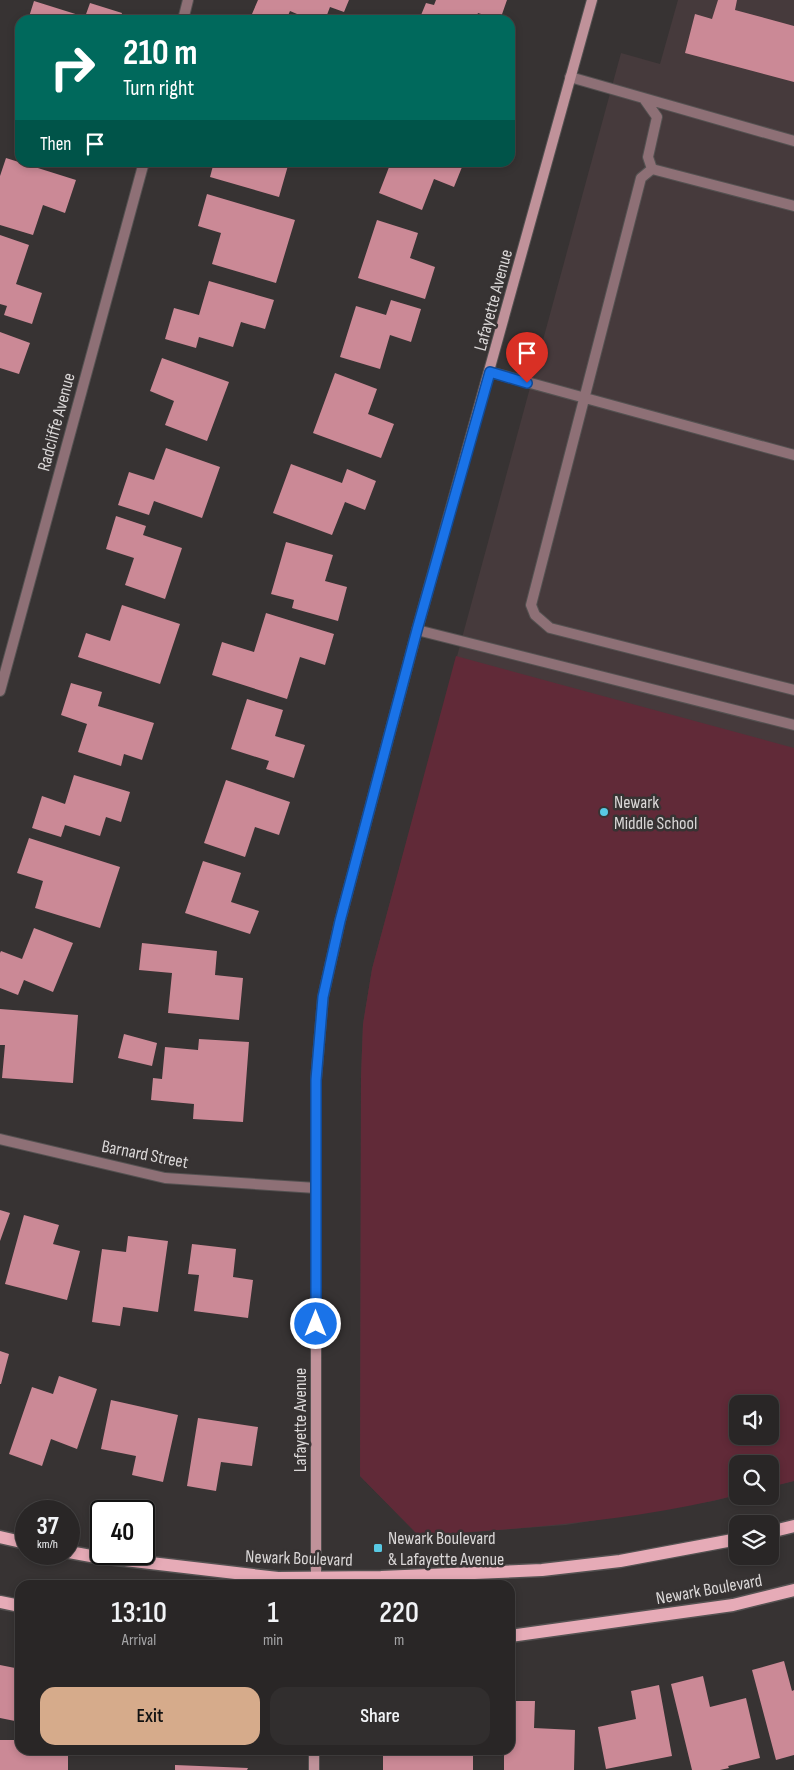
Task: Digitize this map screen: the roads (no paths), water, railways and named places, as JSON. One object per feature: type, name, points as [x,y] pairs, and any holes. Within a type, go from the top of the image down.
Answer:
[{"type":"main road","points":[[779,1530],[794,1526]]},
{"type":"main road","points":[[0,1537],[15,1540]]},
{"type":"main road","name":"Newark Boulevard","points":[[332,1580],[542,1570],[620,1561],[729,1541]]},
{"type":"main road","name":"Newark Boulevard","points":[[80,1554],[303,1580]]},
{"type":"main road","name":"Newark Boulevard","points":[[515,1635],[733,1605],[794,1590]]},
{"type":"main road","points":[[0,1602],[15,1605]]},
{"type":"street","points":[[184,15],[188,0]]},
{"type":"street","name":"Lafayette Avenue","points":[[316,1580],[316,1080],[323,997],[340,921],[417,630],[592,0]]},
{"type":"street","points":[[570,77],[645,100],[794,141]]},
{"type":"street","points":[[645,100],[657,116],[648,157],[652,169]]},
{"type":"street","name":"Radcliffe Avenue","points":[[1,686],[143,167]]},
{"type":"street","points":[[652,169],[794,206]]},
{"type":"street","points":[[652,169],[641,178],[531,605],[535,615],[550,628],[794,690]]},
{"type":"street","points":[[490,372],[794,455]]},
{"type":"street","points":[[417,630],[794,725]]},
{"type":"street","name":"Barnard Street","points":[[0,1140],[165,1178],[316,1188]]},
{"type":"street","points":[[314,1755],[314,1770]]},
{"type":"place","name":"Newark Middle School","points":[[604,812]]},
{"type":"place","name":"Newark Boulevard & Lafayette Avenue","points":[[378,1548]]}]
